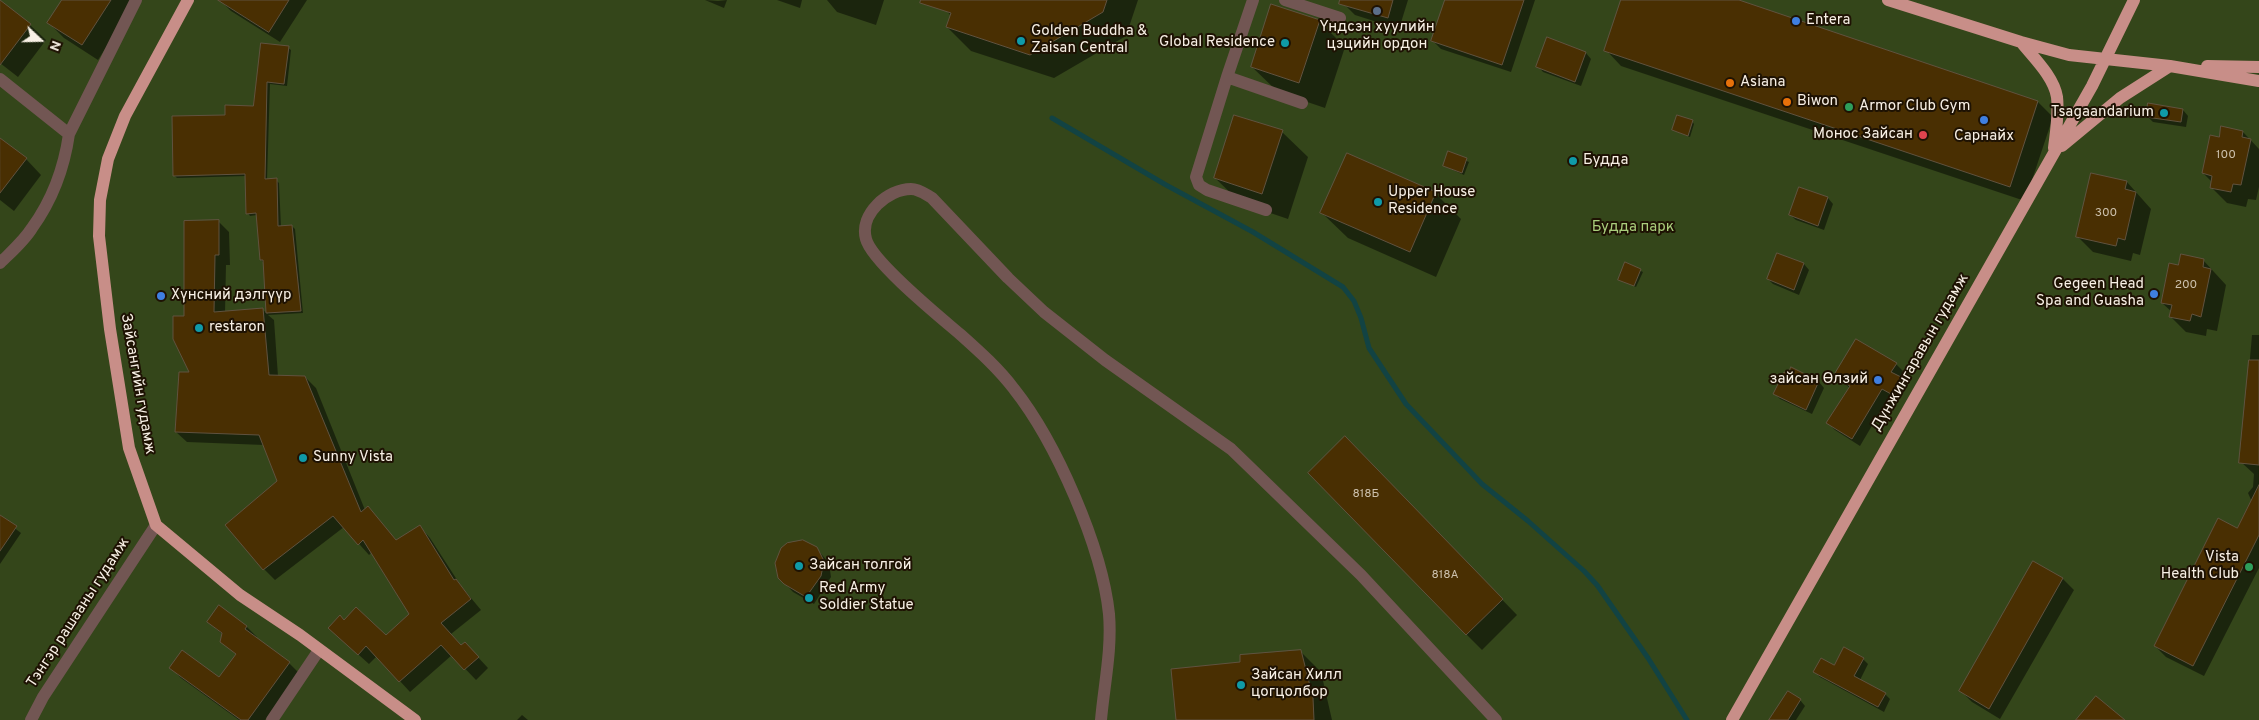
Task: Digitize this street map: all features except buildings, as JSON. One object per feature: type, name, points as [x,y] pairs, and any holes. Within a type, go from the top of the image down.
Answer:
[{"type":"main road","name":"Зайсангийн гудамж","points":[[156,525],[129,448],[110,328],[99,236],[100,200],[108,159],[125,116],[188,0]]},
{"type":"main road","points":[[1888,0],[2069,55],[2170,66],[2259,81]]},
{"type":"main road","name":"Дүнжингаравын гудамж","points":[[1732,720],[2054,153],[2106,58],[2134,0]]},
{"type":"main road","points":[[2022,42],[2048,75],[2057,96],[2058,114],[2054,153]]},
{"type":"main road","points":[[2054,153],[2120,98],[2170,66],[2259,67]]},
{"type":"main road","points":[[156,525],[240,595],[415,720]]},
{"type":"street","points":[[0,263],[32,229],[59,183],[66,157],[69,134],[136,0]]},
{"type":"street","points":[[1253,0],[1196,177],[1198,185],[1207,190],[1266,210]]},
{"type":"street","points":[[1285,0],[1340,18]]},
{"type":"street","points":[[1227,77],[1302,104]]},
{"type":"street","points":[[0,79],[69,134]]},
{"type":"street","points":[[1101,720],[1110,644],[1109,614],[1103,580],[1092,542],[1055,455],[1032,413],[1014,388],[993,365],[887,268],[869,247],[865,232],[868,219],[875,207],[896,192],[911,189],[932,198],[1008,278],[1044,312],[1105,360],[1231,449],[1361,575],[1496,720]]},
{"type":"street","name":"Тэнгэр рашааны гудамж","points":[[31,720],[43,697],[156,525]]},
{"type":"street","points":[[272,720],[319,650]]},
{"type":"green space","name":"Будда парк","points":[[0,0],[2259,0],[2259,720],[0,720]]},
{"type":"waterway","points":[[1052,118],[1166,185],[1253,232],[1343,287],[1354,301],[1369,348],[1406,404],[1482,484],[1528,521],[1597,585],[1648,658],[1687,720]]},
{"type":"place","name":"Үндсэн хуулийн цэцийн ордон","points":[[1377,11]]},
{"type":"place","name":"Entera","points":[[1796,21]]},
{"type":"place","name":"Golden Buddha & Zaisan Central","points":[[1021,41]]},
{"type":"place","name":"Global Residence","points":[[1285,43]]},
{"type":"place","name":"Asiana","points":[[1730,83]]},
{"type":"place","name":"Biwon","points":[[1787,102]]},
{"type":"place","name":"Armor Club Gym","points":[[1849,107]]},
{"type":"place","name":"Tsagaandarium","points":[[2164,113]]},
{"type":"place","name":"Сарнайх","points":[[1984,120]]},
{"type":"place","name":"Монос Зайсан","points":[[1923,135]]},
{"type":"place","name":"Будда","points":[[1573,161]]},
{"type":"place","name":"Upper House Residence","points":[[1378,202]]},
{"type":"place","name":"Gegeen Head Spa and Guasha","points":[[2154,294]]},
{"type":"place","name":"Хүнсний дэлгүүр","points":[[161,296]]},
{"type":"place","name":"restaron","points":[[199,328]]},
{"type":"place","name":"зайсан Өлзий","points":[[1878,380]]},
{"type":"place","name":"Sunny Vista","points":[[303,458]]},
{"type":"place","name":"Зайсан толгой","points":[[799,566]]},
{"type":"place","name":"Vista Health Club","points":[[2249,567]]},
{"type":"place","name":"Red Army Soldier Statue","points":[[809,598]]},
{"type":"place","name":"Зайсан Хилл цогцолбор","points":[[1241,685]]}]
